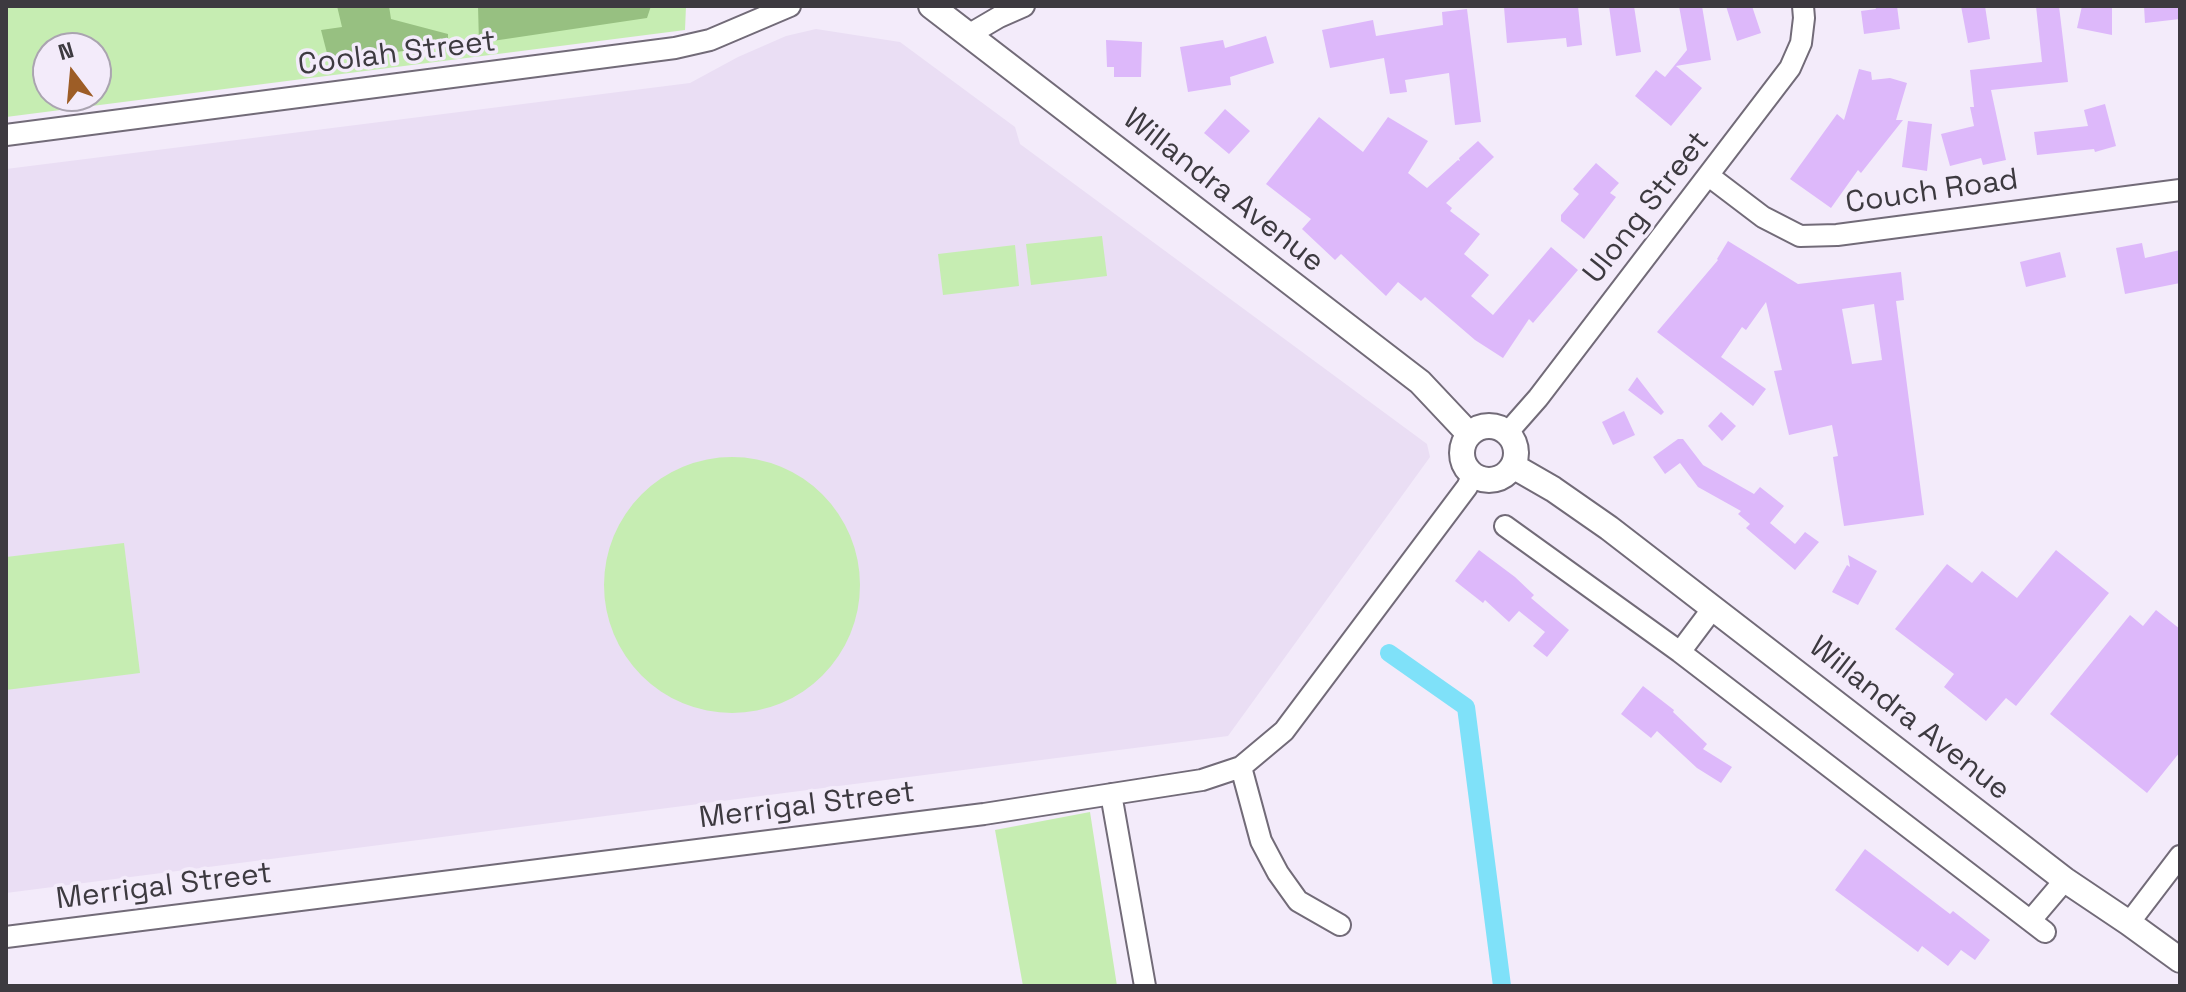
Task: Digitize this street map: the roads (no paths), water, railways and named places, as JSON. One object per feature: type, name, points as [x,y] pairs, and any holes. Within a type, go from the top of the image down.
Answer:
[{"type":"street","name":"Coolah Street","points":[[6,135],[675,48],[710,40],[790,6]]},
{"type":"street","name":"Willandra Avenue","points":[[931,6],[1420,382],[1469,434]]},
{"type":"street","points":[[970,34],[1024,6]]},
{"type":"street","name":"Ulong Street","points":[[1508,432],[1538,398],[1790,68],[1801,43],[1803,6]]},
{"type":"street","name":"Couch Road","points":[[1709,176],[1763,217],[1800,236],[1837,235],[2180,190]]},
{"type":"street","points":[[1488,425],[1508,432],[1516,448],[1513,466],[1504,476],[1486,480],[1467,469],[1462,456],[1469,434],[1488,425]]},
{"type":"street","name":"Willandra Avenue","points":[[1513,466],[1582,508],[2065,880],[2180,960]]},
{"type":"street","name":"Merrigal Street","points":[[6,937],[984,814],[1202,780],[1241,767],[1284,731],[1473,475]]},
{"type":"street","points":[[1505,526],[1680,652],[2038,926],[2065,880]]},
{"type":"street","points":[[1680,652],[1713,608]]},
{"type":"street","points":[[1241,767],[1261,841],[1278,873],[1298,901],[1340,925]]},
{"type":"street","points":[[1111,794],[1145,986]]},
{"type":"street","points":[[2129,923],[2180,856]]},
{"type":"waterway","points":[[1389,653],[1466,707],[1502,986]]}]
